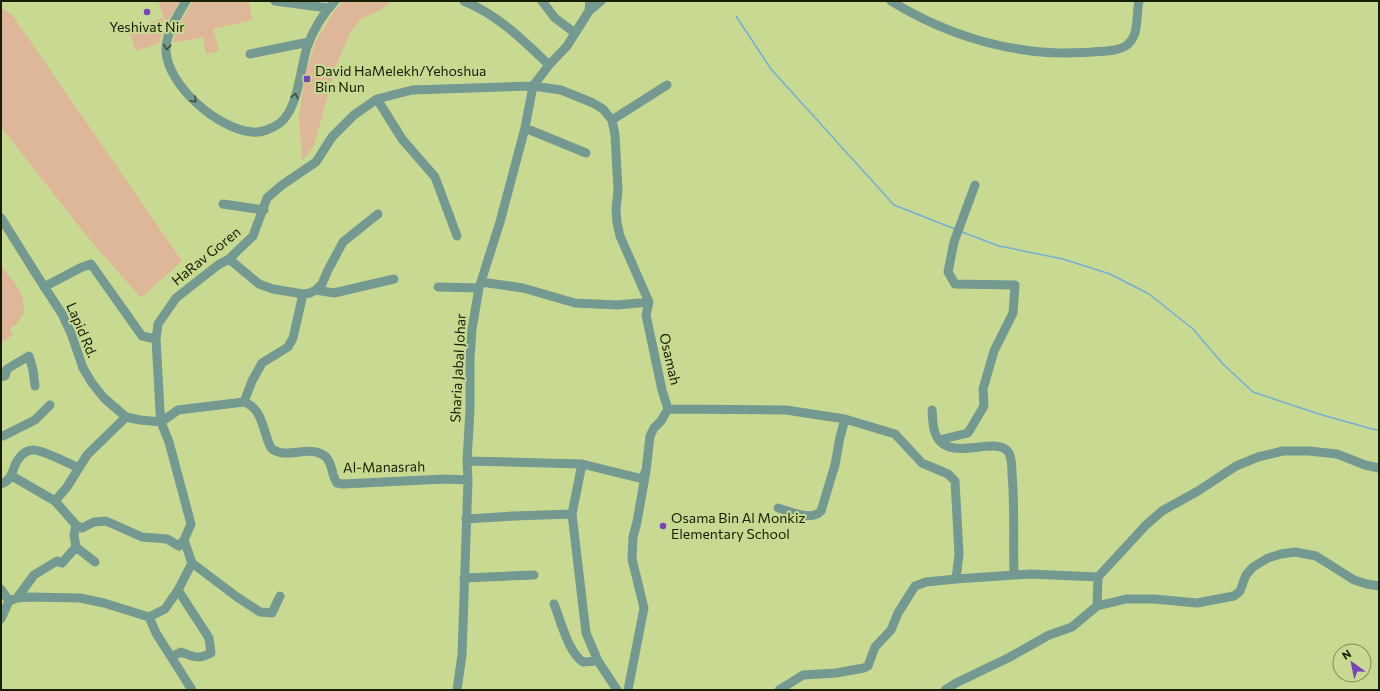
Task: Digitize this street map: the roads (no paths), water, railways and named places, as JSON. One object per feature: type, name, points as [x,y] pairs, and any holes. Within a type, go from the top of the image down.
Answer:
[{"type":"street","points":[[186,1],[168,39],[166,50],[170,70],[183,89],[203,109],[222,122],[237,129],[252,132],[260,132],[275,126],[287,117],[294,103],[302,65],[309,42],[316,27],[328,8],[335,1]]},
{"type":"street","points":[[277,1],[328,8]]},
{"type":"street","points":[[464,1],[477,6],[500,20],[548,65]]},
{"type":"street","points":[[542,1],[555,18],[575,33]]},
{"type":"street","name":"Sharia Jabal Johar","points":[[457,690],[462,655],[468,480],[467,461],[470,409],[470,358],[472,329],[480,285],[500,222],[525,128],[533,86],[548,65],[566,46],[575,33],[589,11],[590,1]]},
{"type":"street","points":[[589,11],[601,1]]},
{"type":"street","points":[[891,1],[923,18],[974,38],[1006,47],[1070,53],[1105,51],[1126,46],[1134,35],[1139,1]]},
{"type":"street","points":[[250,54],[309,42]]},
{"type":"street","points":[[612,120],[667,85]]},
{"type":"street","points":[[438,287],[480,285],[523,288],[575,303],[617,305],[649,302],[618,230],[616,217],[618,190],[615,135],[612,120],[603,109],[593,103],[561,90],[533,86]]},
{"type":"street","name":"HaRav Goren","points":[[184,540],[191,524],[169,442],[161,422],[156,339],[158,324],[176,298],[218,265],[229,259],[253,236],[264,210],[267,198],[282,185],[316,162],[332,137],[354,114],[377,99],[412,90],[533,86]]},
{"type":"street","points":[[377,99],[402,138],[435,177],[457,236]]},
{"type":"street","points":[[525,128],[586,153]]},
{"type":"street","points":[[938,440],[968,433],[984,406],[983,389],[994,351],[1013,313],[1015,285],[955,284],[948,272],[954,242],[975,185]]},
{"type":"street","points":[[223,204],[264,210]]},
{"type":"street","points":[[316,290],[322,284],[343,242],[378,214]]},
{"type":"street","name":"Lapid Rd.","points":[[1,218],[62,314],[71,333],[83,368],[92,383],[104,398],[126,417]]},
{"type":"street","points":[[229,259],[259,284],[274,289],[303,294],[316,290],[334,292],[394,279]]},
{"type":"street","points":[[44,287],[80,268],[91,264],[142,336],[156,339]]},
{"type":"street","points":[[55,501],[67,487],[87,455],[126,417],[161,422],[178,410],[244,402],[252,381],[262,363],[288,347],[293,338],[303,294]]},
{"type":"street","name":"Osamah","points":[[649,302],[646,315],[662,390],[668,410]]},
{"type":"street","points":[[3,370],[29,356],[35,386]]},
{"type":"street","name":"Al-Manasrah","points":[[244,402],[250,404],[255,409],[263,424],[271,448],[277,452],[311,451],[320,453],[326,457],[330,463],[333,475],[338,483],[445,479],[468,480]]},
{"type":"street","points":[[1,436],[35,420],[50,405]]},
{"type":"street","points":[[628,690],[644,608],[634,571],[632,552],[633,537],[646,470],[650,436],[654,428],[661,421],[668,410],[786,410],[845,419],[895,434],[922,463],[948,474],[954,479],[956,486],[959,554],[956,579]]},
{"type":"street","points":[[932,410],[935,434],[938,440],[944,445],[952,448],[999,447],[1003,448],[1009,453],[1013,483],[1014,575]]},
{"type":"street","points":[[778,508],[810,516],[816,515],[821,511],[835,465],[845,419]]},
{"type":"street","points":[[1,484],[6,482],[12,476],[14,466],[25,452],[34,449],[79,468]]},
{"type":"street","points":[[1097,606],[1098,577],[1146,525],[1162,511],[1198,491],[1236,466],[1255,458],[1280,452],[1309,451],[1336,454],[1365,465],[1379,468]]},
{"type":"street","points":[[467,461],[582,464],[644,479],[646,470]]},
{"type":"street","points":[[582,464],[572,514],[586,633],[598,661],[617,690]]},
{"type":"street","points":[[12,476],[55,501],[76,525],[82,528],[94,522],[106,521],[142,537],[167,539],[179,546],[184,540]]},
{"type":"street","points":[[466,519],[572,514]]},
{"type":"street","points":[[76,525],[74,535],[76,547],[95,562]]},
{"type":"street","points":[[184,540],[192,563],[260,612],[272,613],[280,596]]},
{"type":"street","points":[[1,619],[8,599],[34,574],[57,561],[62,563],[76,547]]},
{"type":"street","points":[[949,690],[956,683],[1010,657],[1049,635],[1072,627],[1097,606],[1126,599],[1154,599],[1197,603],[1231,597],[1240,591],[1246,575],[1253,567],[1268,558],[1288,553],[1302,553],[1316,556],[1354,580],[1379,586]]},
{"type":"street","points":[[8,599],[80,598],[104,603],[149,617],[164,609],[178,590],[192,563]]},
{"type":"street","points":[[779,690],[803,675],[836,673],[867,667],[871,662],[876,647],[891,630],[898,613],[915,586],[926,582],[1030,574],[1098,577]]},
{"type":"street","points":[[464,578],[534,575]]},
{"type":"street","points":[[1,589],[8,599]]},
{"type":"street","points":[[171,657],[181,652],[196,658],[201,658],[210,653],[209,638],[178,590]]},
{"type":"street","points":[[554,604],[571,649],[576,657],[583,662],[598,661]]},
{"type":"street","points":[[149,617],[156,633],[192,690]]},
{"type":"waterway","points":[[736,16],[771,69],[894,205],[955,229]]},
{"type":"waterway","points":[[962,232],[999,246],[1063,259],[1110,274],[1149,294],[1193,329],[1223,364],[1253,392],[1319,414],[1379,430]]},
{"type":"place","name":"Yeshivat Nir","points":[[147,12]]},
{"type":"place","name":"David HaMelekh/Yehoshua Bin Nun","points":[[307,79]]},
{"type":"place","name":"Osama Bin Al Monkiz Elementary School","points":[[663,526]]}]
